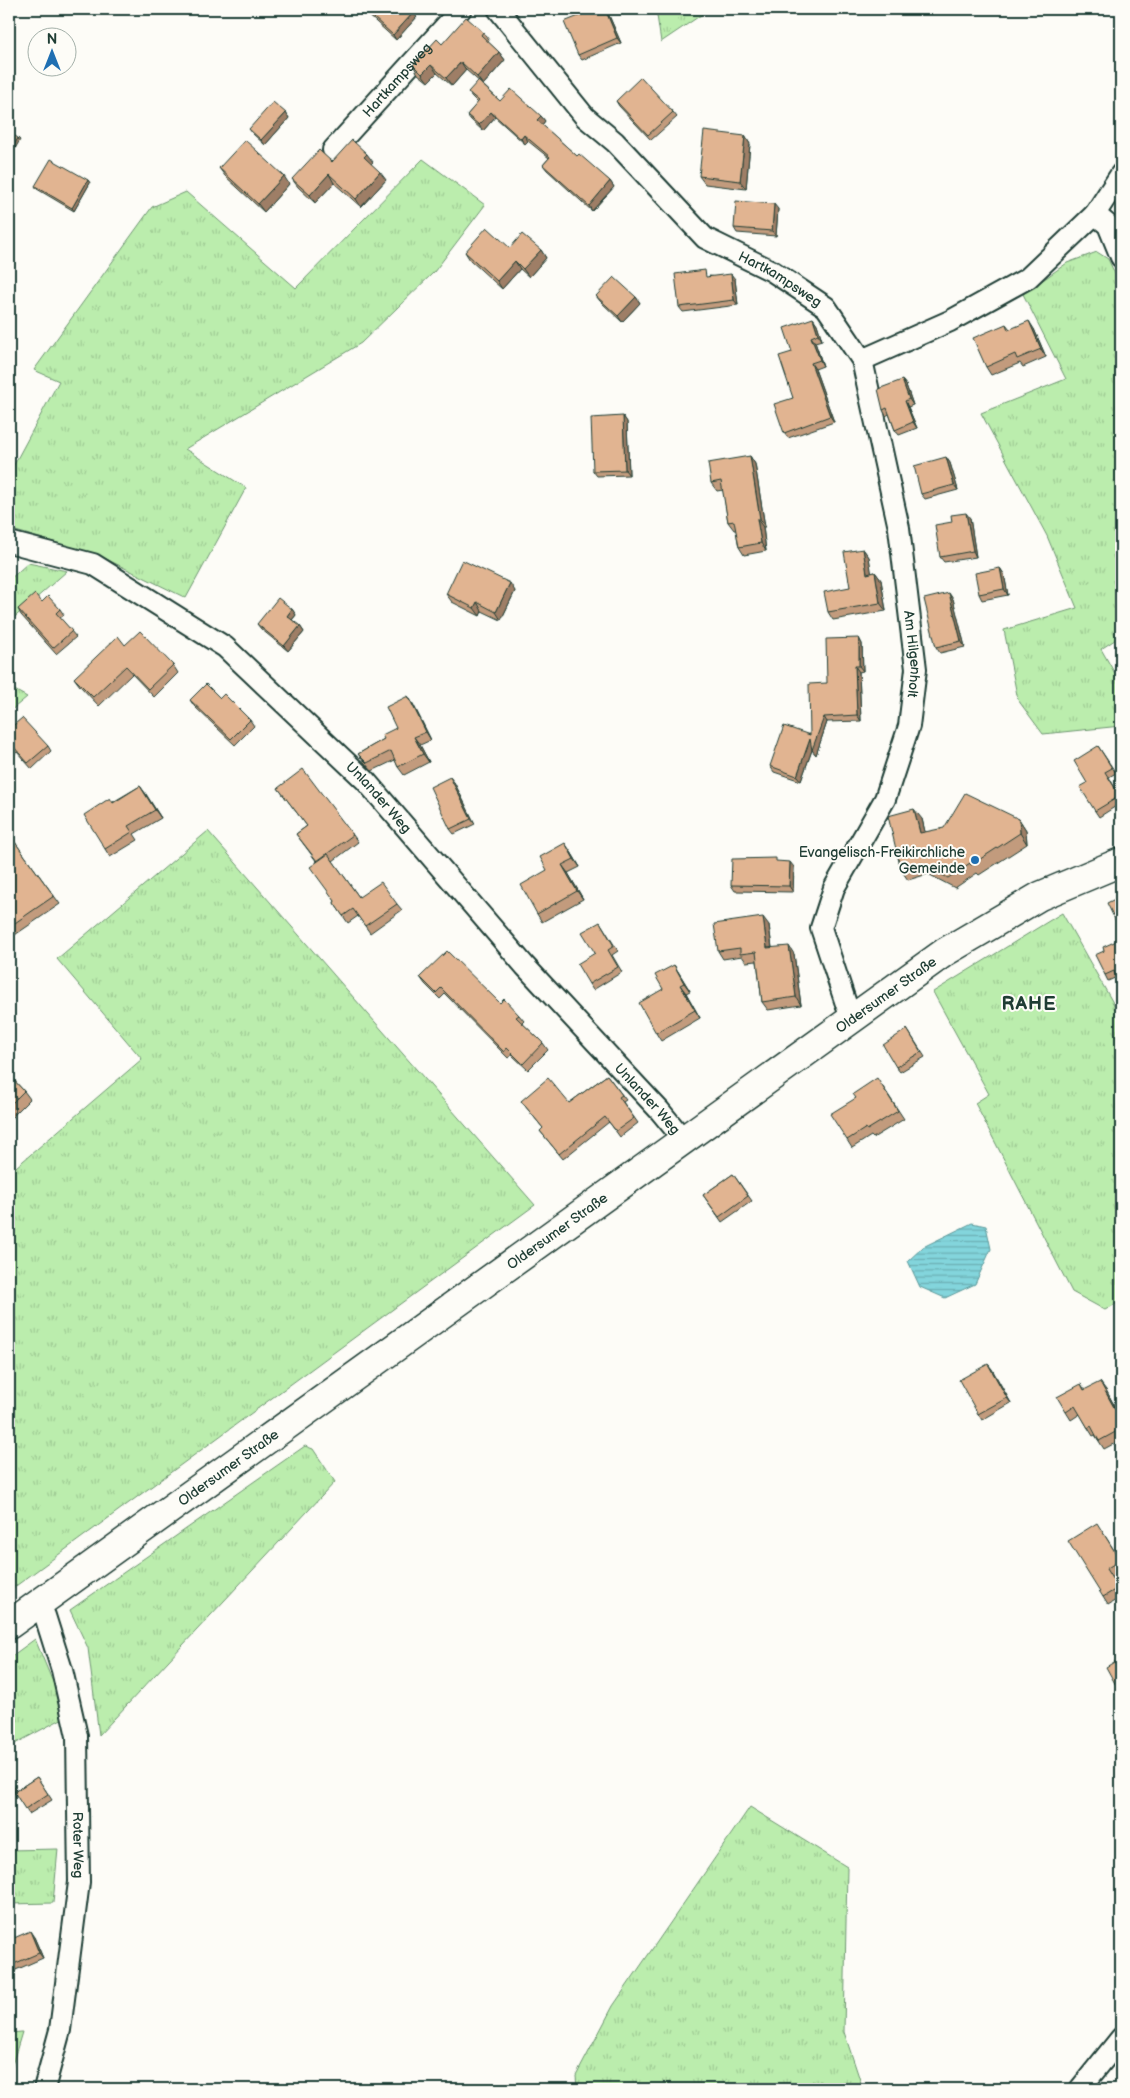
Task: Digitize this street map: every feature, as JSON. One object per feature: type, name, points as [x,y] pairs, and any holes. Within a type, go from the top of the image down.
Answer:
[{"type":"main road","name":"Oldersumer Straße","points":[[9,1625],[38,1602],[485,1284],[946,952],[1040,896],[1121,862]]},
{"type":"street","name":"Hartkampsweg","points":[[333,150],[461,9]]},
{"type":"street","name":"Hartkampsweg","points":[[498,9],[585,117],[615,142],[705,238],[772,271],[826,307],[862,360]]},
{"type":"street","points":[[862,360],[950,321],[1028,278],[1096,214],[1121,174]]},
{"type":"street","points":[[1096,214],[1108,225],[1121,257]]},
{"type":"street","name":"Am Hilgenholt","points":[[851,1019],[821,928],[834,888],[885,799],[908,726],[916,669],[899,528],[862,360]]},
{"type":"street","name":"Unlander Weg","points":[[9,542],[93,564],[225,647],[365,780],[525,966],[660,1111],[683,1140]]},
{"type":"street","name":"Roter Weg","points":[[38,1602],[45,1616],[62,1670],[77,1736],[79,1882],[60,2030],[44,2089]]},
{"type":"street","points":[[1080,2089],[1121,2038]]},
{"type":"green space","points":[[656,9],[710,9],[661,42]]},
{"type":"green space","points":[[423,159],[485,205],[434,272],[361,343],[185,449],[246,488],[186,598],[98,555],[9,529],[9,474],[59,381],[34,370],[152,207],[186,192],[296,288]]},
{"type":"green space","points":[[1097,252],[1108,259],[1121,286],[1121,636],[1101,649],[1121,684],[1121,726],[1043,734],[1018,700],[1004,630],[1077,608],[1047,536],[981,413],[1066,379],[1023,294],[1067,263]]},
{"type":"green space","points":[[28,563],[67,571],[9,622],[9,580]]},
{"type":"green space","points":[[9,687],[27,697],[9,712]]},
{"type":"green space","points":[[208,831],[535,1205],[9,1591],[9,1173],[142,1059],[57,959]]},
{"type":"green space","points":[[1062,913],[1121,1017],[1121,1301],[1105,1310],[1072,1292],[975,1103],[989,1094],[933,992]]},
{"type":"green space","points":[[305,1446],[313,1449],[335,1482],[99,1735],[88,1648],[70,1610]]},
{"type":"green space","points":[[35,1639],[67,1716],[9,1747],[9,1658]]},
{"type":"green space","points":[[750,1807],[847,1867],[844,2032],[863,2089],[577,2089],[576,2076],[613,2006]]},
{"type":"green space","points":[[58,1849],[53,1903],[9,1904],[9,1850]]},
{"type":"green space","points":[[22,2032],[9,2075],[9,2033]]},
{"type":"water","points":[[972,1223],[986,1226],[991,1249],[975,1284],[945,1298],[920,1287],[908,1261],[923,1247]]},
{"type":"building","points":[[364,9],[409,9],[413,13],[393,35]]},
{"type":"building","points":[[596,9],[605,9],[617,38],[578,55],[564,22]]},
{"type":"building","points":[[466,17],[483,32],[481,35],[499,52],[477,77],[461,62],[446,78],[431,65],[422,74],[413,65],[437,39],[442,44]]},
{"type":"building","points":[[641,77],[673,112],[648,135],[616,101]]},
{"type":"building","points":[[478,81],[500,101],[511,89],[541,116],[537,120],[577,156],[579,154],[610,181],[589,206],[543,165],[550,157],[524,135],[521,139],[491,112],[479,125],[467,115],[479,101],[468,92]]},
{"type":"building","points":[[273,102],[286,113],[261,140],[249,129]]},
{"type":"building","points":[[704,131],[745,136],[740,181],[699,176]]},
{"type":"building","points":[[9,132],[18,138],[9,153]]},
{"type":"building","points":[[245,140],[284,176],[258,204],[219,168]]},
{"type":"building","points":[[352,140],[367,154],[364,157],[380,172],[356,199],[329,174],[310,195],[292,179],[319,150],[332,162]]},
{"type":"building","points":[[51,159],[88,180],[72,208],[35,186]]},
{"type":"building","points":[[736,201],[774,204],[772,231],[734,228]]},
{"type":"building","points":[[487,227],[510,248],[522,234],[541,250],[523,269],[515,261],[497,281],[465,252]]},
{"type":"building","points":[[705,270],[706,277],[731,274],[734,300],[679,307],[675,274]]},
{"type":"building","points":[[614,277],[636,297],[618,316],[596,296]]},
{"type":"building","points":[[813,318],[818,334],[811,337],[820,360],[811,363],[830,416],[784,433],[774,404],[793,398],[779,356],[792,352],[784,328]]},
{"type":"building","points":[[1029,321],[1041,349],[1017,359],[1015,354],[986,367],[973,338],[1006,324],[1008,330]]},
{"type":"building","points":[[902,380],[909,399],[905,401],[913,422],[895,430],[887,408],[883,410],[878,389]]},
{"type":"building","points":[[623,416],[625,470],[593,471],[591,418]]},
{"type":"building","points":[[750,456],[760,519],[757,519],[761,543],[739,547],[734,521],[728,522],[721,481],[711,483],[708,463]]},
{"type":"building","points":[[946,457],[954,485],[921,494],[914,466]]},
{"type":"building","points":[[966,513],[973,551],[940,557],[935,525],[952,522],[951,515]]},
{"type":"building","points":[[863,549],[867,574],[875,572],[880,603],[828,612],[824,592],[850,587],[844,552]]},
{"type":"building","points":[[462,560],[510,583],[496,612],[477,602],[474,608],[446,594]]},
{"type":"building","points":[[1000,568],[1004,589],[979,594],[975,573]]},
{"type":"building","points":[[949,593],[961,641],[936,647],[924,599]]},
{"type":"building","points":[[35,594],[42,602],[48,596],[60,609],[56,613],[72,631],[53,648],[18,609]]},
{"type":"building","points":[[278,598],[292,609],[287,616],[300,626],[284,646],[257,624]]},
{"type":"building","points":[[140,631],[173,665],[148,689],[126,666],[93,697],[74,678],[118,636],[125,645]]},
{"type":"building","points":[[859,638],[859,666],[855,666],[857,715],[824,717],[812,750],[810,739],[797,776],[770,766],[784,726],[810,735],[809,684],[827,683],[826,639]]},
{"type":"building","points":[[206,684],[220,698],[224,694],[250,720],[231,739],[190,700]]},
{"type":"building","points":[[408,696],[426,732],[414,737],[423,754],[398,767],[391,751],[367,763],[358,754],[384,739],[382,735],[396,728],[386,707]]},
{"type":"building","points":[[22,718],[48,746],[28,763],[13,746],[9,750],[9,729]]},
{"type":"building","points":[[1098,746],[1112,768],[1105,772],[1120,796],[1095,811],[1080,787],[1087,783],[1074,761]]},
{"type":"building","points":[[303,769],[353,835],[317,861],[296,834],[307,826],[278,788]]},
{"type":"building","points":[[450,777],[471,819],[450,829],[430,787]]},
{"type":"building","points":[[140,786],[155,810],[128,826],[132,832],[105,849],[84,815],[110,798],[113,803]]},
{"type":"building","points":[[965,793],[1019,819],[1020,833],[948,878],[921,863],[901,870],[888,816],[914,809],[920,833],[944,828]]},
{"type":"building","points":[[9,834],[54,896],[9,927]]},
{"type":"building","points":[[565,843],[574,859],[562,865],[577,891],[537,914],[521,885],[547,870],[540,857]]},
{"type":"building","points":[[328,854],[359,897],[381,882],[397,904],[365,926],[353,909],[343,916],[334,903],[335,901],[310,867]]},
{"type":"building","points":[[776,858],[776,861],[790,862],[789,886],[731,885],[732,859]]},
{"type":"building","points":[[1121,896],[1121,932],[1107,903]]},
{"type":"building","points":[[763,917],[767,948],[789,946],[796,997],[762,1002],[756,952],[740,954],[740,948],[718,951],[714,924]]},
{"type":"building","points":[[600,922],[614,946],[608,950],[618,967],[589,984],[577,964],[595,953],[582,932]]},
{"type":"building","points":[[1121,939],[1121,986],[1114,971],[1105,975],[1095,955],[1104,951],[1103,947]]},
{"type":"building","points":[[447,951],[500,1003],[504,999],[519,1015],[516,1017],[543,1043],[523,1064],[507,1048],[504,1052],[441,988],[436,993],[420,977]]},
{"type":"building","points":[[674,965],[684,983],[680,985],[695,1010],[656,1033],[639,1003],[663,989],[655,975]]},
{"type":"building","points":[[907,1029],[921,1052],[896,1067],[883,1045]]},
{"type":"building","points":[[9,1075],[24,1091],[9,1106]]},
{"type":"building","points":[[607,1075],[622,1095],[619,1097],[634,1118],[616,1131],[605,1117],[559,1154],[540,1131],[543,1128],[521,1101],[548,1078],[569,1103]]},
{"type":"building","points":[[877,1078],[898,1111],[847,1140],[830,1114],[856,1098],[853,1094]]},
{"type":"building","points":[[733,1174],[748,1196],[719,1217],[703,1195]]},
{"type":"building","points":[[988,1364],[1007,1398],[978,1414],[959,1380]]},
{"type":"building","points":[[1100,1382],[1121,1420],[1121,1429],[1099,1441],[1091,1426],[1088,1428],[1075,1406],[1066,1412],[1057,1397],[1081,1384],[1084,1390]]},
{"type":"building","points":[[1097,1523],[1120,1560],[1106,1569],[1118,1588],[1103,1597],[1068,1541]]},
{"type":"building","points":[[1121,1658],[1121,1701],[1115,1691],[1118,1689],[1106,1667]]},
{"type":"building","points":[[37,1777],[48,1794],[25,1809],[14,1792]]},
{"type":"building","points":[[9,1927],[14,1938],[30,1931],[39,1953],[9,1966]]},
{"type":"place","name":"Evangelisch-Freikirchliche Gemeinde","points":[[975,860]]},
{"type":"district","name":"RAHE","points":[[1029,1004]]}]
